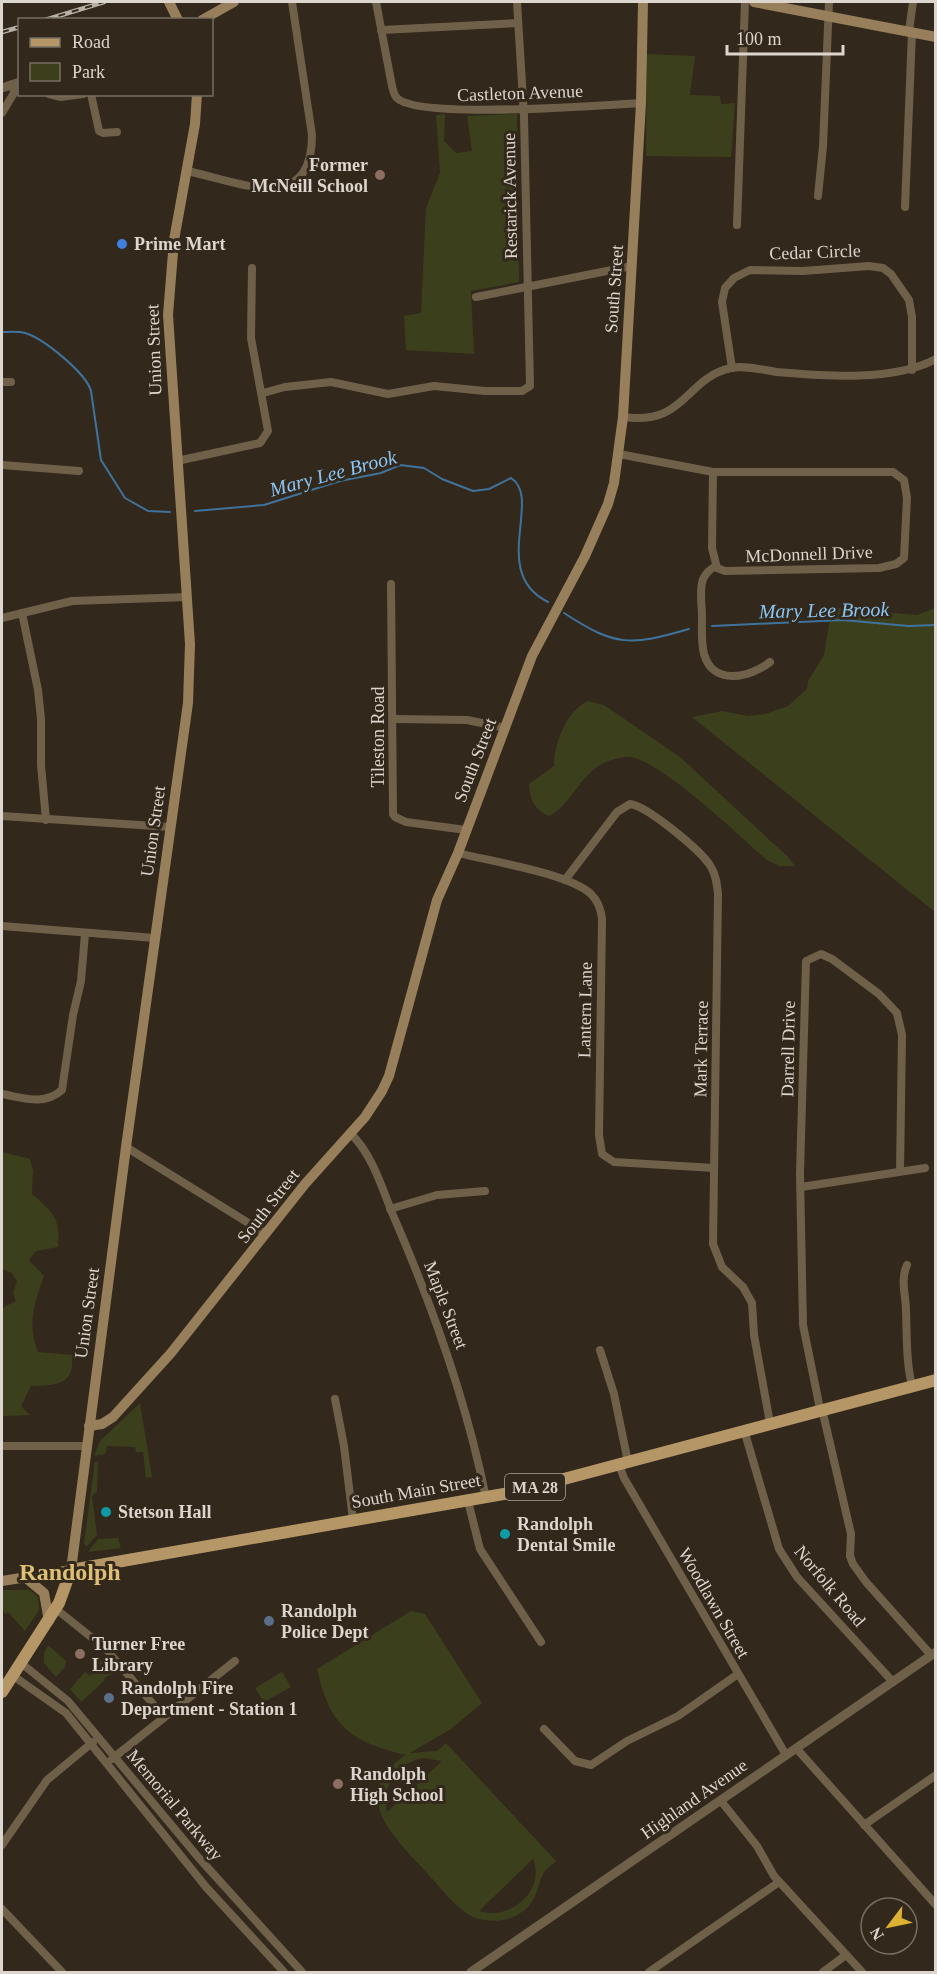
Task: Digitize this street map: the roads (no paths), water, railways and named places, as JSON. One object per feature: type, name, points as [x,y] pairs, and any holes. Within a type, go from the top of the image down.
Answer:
[{"type":"main road","points":[[169,2],[177,18]]},
{"type":"main road","points":[[206,18],[234,2]]},
{"type":"main road","name":"South Street","points":[[88,1426],[99,1425],[113,1417],[138,1391],[312,1176],[351,1134],[372,1107],[388,1076],[437,900],[458,853],[532,656],[585,556],[608,504],[619,454],[622,417],[641,103],[643,2]]},
{"type":"main road","points":[[754,2],[936,37]]},
{"type":"main road","name":"Union Street","points":[[71,1570],[88,1426],[190,676],[168,308],[174,240],[195,124],[197,96]]},
{"type":"main road","name":"South Main Street","points":[[71,1570],[486,1498],[936,1380]]},
{"type":"main road","points":[[2,1581],[71,1570]]},
{"type":"main road","points":[[2,1692],[56,1609],[71,1570]]},
{"type":"main road","points":[[26,1578],[44,1593],[49,1621]]},
{"type":"street","points":[[187,171],[280,188],[296,183],[305,174],[312,157],[312,135],[292,2]]},
{"type":"street","points":[[376,2],[381,30],[518,23]]},
{"type":"street","name":"Restarick Avenue","points":[[263,393],[285,387],[331,382],[388,394],[434,386],[485,392],[528,388],[531,382],[523,108],[517,2]]},
{"type":"street","points":[[736,225],[745,2]]},
{"type":"street","points":[[818,195],[824,146],[829,2]]},
{"type":"street","points":[[905,207],[910,32],[913,2]]},
{"type":"street","name":"Castleton Avenue","points":[[381,30],[392,86],[396,98],[401,101],[448,110],[641,103]]},
{"type":"street","points":[[2,88],[16,83]]},
{"type":"street","points":[[2,113],[14,93],[16,83]]},
{"type":"street","points":[[91,96],[99,131],[103,134],[117,132]]},
{"type":"street","points":[[476,297],[632,266]]},
{"type":"street","name":"Cedar Circle","points":[[732,368],[722,302],[725,288],[734,278],[750,270],[803,271],[870,266],[883,268],[891,274],[909,300],[912,317],[912,370]]},
{"type":"street","points":[[177,461],[260,443],[268,431],[263,393],[251,338],[252,268]]},
{"type":"street","points":[[622,417],[634,418],[670,411],[712,376],[732,368],[885,374],[912,370],[936,359]]},
{"type":"street","points":[[2,382],[11,382]]},
{"type":"street","name":"McDonnell Drive","points":[[619,454],[713,472],[889,470],[904,480],[908,498],[904,558],[896,564],[879,568],[782,571],[725,571],[716,566]]},
{"type":"street","points":[[2,465],[80,471]]},
{"type":"street","points":[[713,472],[712,548],[716,566],[704,577],[701,589],[703,643],[709,664],[725,675],[736,677],[749,675],[770,662]]},
{"type":"street","name":"Tileston Road","points":[[391,584],[395,818],[406,822],[465,830]]},
{"type":"street","points":[[2,618],[72,601],[187,597]]},
{"type":"street","points":[[22,613],[38,690],[41,719],[40,765],[46,820]]},
{"type":"street","points":[[393,719],[467,720],[506,728]]},
{"type":"street","name":"Mark Terrace","points":[[565,880],[617,812],[630,804],[648,813],[711,866],[718,894],[714,1250],[722,1268],[743,1287],[752,1303],[754,1335],[770,1423]]},
{"type":"street","points":[[2,816],[170,827]]},
{"type":"street","name":"Lantern Lane","points":[[458,853],[565,880],[591,894],[601,914],[599,1135],[602,1154],[614,1162],[714,1168]]},
{"type":"street","points":[[2,926],[155,938]]},
{"type":"street","points":[[2,1094],[40,1101],[52,1099],[62,1090],[73,1015],[81,981],[85,934]]},
{"type":"street","name":"Darrell Drive","points":[[900,1171],[902,1035],[897,1013],[879,994],[822,954],[806,961],[801,1187],[803,1324],[852,1534],[850,1556],[853,1564],[862,1578],[933,1654]]},
{"type":"street","name":"Maple Street","points":[[351,1134],[364,1152],[436,1316],[471,1429],[486,1498]]},
{"type":"street","points":[[126,1147],[266,1234]]},
{"type":"street","points":[[801,1187],[925,1168]]},
{"type":"street","points":[[390,1209],[437,1195],[485,1191]]},
{"type":"street","points":[[907,1265],[903,1288],[906,1308],[907,1361],[912,1386]]},
{"type":"street","name":"Woodlawn Street","points":[[600,1350],[614,1394],[623,1463],[738,1674],[786,1755]]},
{"type":"street","points":[[335,1399],[345,1446],[353,1520]]},
{"type":"street","name":"Norfolk Road","points":[[744,1430],[784,1558],[798,1577],[893,1682]]},
{"type":"street","points":[[2,1446],[86,1446]]},
{"type":"street","points":[[468,1501],[480,1549],[541,1642]]},
{"type":"street","points":[[56,1609],[106,1649],[165,1717]]},
{"type":"street","name":"Highland Avenue","points":[[471,1972],[933,1654]]},
{"type":"street","points":[[106,1764],[235,1661]]},
{"type":"street","name":"Memorial Parkway","points":[[21,1663],[64,1697],[198,1857],[302,1972]]},
{"type":"street","points":[[544,1729],[575,1761],[591,1765],[627,1741],[678,1716],[738,1674]]},
{"type":"street","name":"Memorial Parkway","points":[[12,1675],[63,1709],[206,1887],[284,1972]]},
{"type":"street","points":[[2,1845],[47,1780],[98,1737]]},
{"type":"street","points":[[796,1748],[936,1905]]},
{"type":"street","points":[[864,1825],[936,1775]]},
{"type":"street","points":[[721,1801],[757,1846],[770,1871],[779,1882],[862,1972]]},
{"type":"street","points":[[649,1972],[779,1882]]},
{"type":"street","points":[[2,1909],[63,1972]]},
{"type":"street","points":[[823,1972],[846,1955]]},
{"type":"waterway","name":"Mary Lee Brook","points":[[2,332],[22,332],[33,336],[73,366],[91,391],[101,460],[125,498],[148,511],[170,512]]},
{"type":"waterway","name":"Mary Lee Brook","points":[[195,511],[264,505],[340,481],[381,473],[400,465],[424,468],[442,479],[473,491],[489,489],[511,478],[519,488],[522,502],[519,537],[522,573],[531,589],[548,602]]},
{"type":"waterway","name":"Mary Lee Brook","points":[[564,613],[597,632],[624,640],[652,638],[689,629]]},
{"type":"waterway","name":"Mary Lee Brook","points":[[712,626],[843,620],[908,626],[936,625]]},
{"type":"railway","points":[[52,18],[104,2]]},
{"type":"railway","points":[[2,32],[18,28]]},
{"type":"place","name":"Former McNeill School","points":[[380,175]]},
{"type":"place","name":"Prime Mart","points":[[122,244]]},
{"type":"place","name":"Stetson Hall","points":[[106,1512]]},
{"type":"place","name":"Randolph Dental Smile","points":[[505,1534]]},
{"type":"place","name":"Randolph Police Dept","points":[[269,1621]]},
{"type":"place","name":"Turner Free Library","points":[[80,1654]]},
{"type":"place","name":"Randolph Fire Department - Station 1","points":[[109,1698]]},
{"type":"place","name":"Randolph High School","points":[[338,1784]]},
{"type":"district","name":"Randolph","points":[[70,1572]]}]
